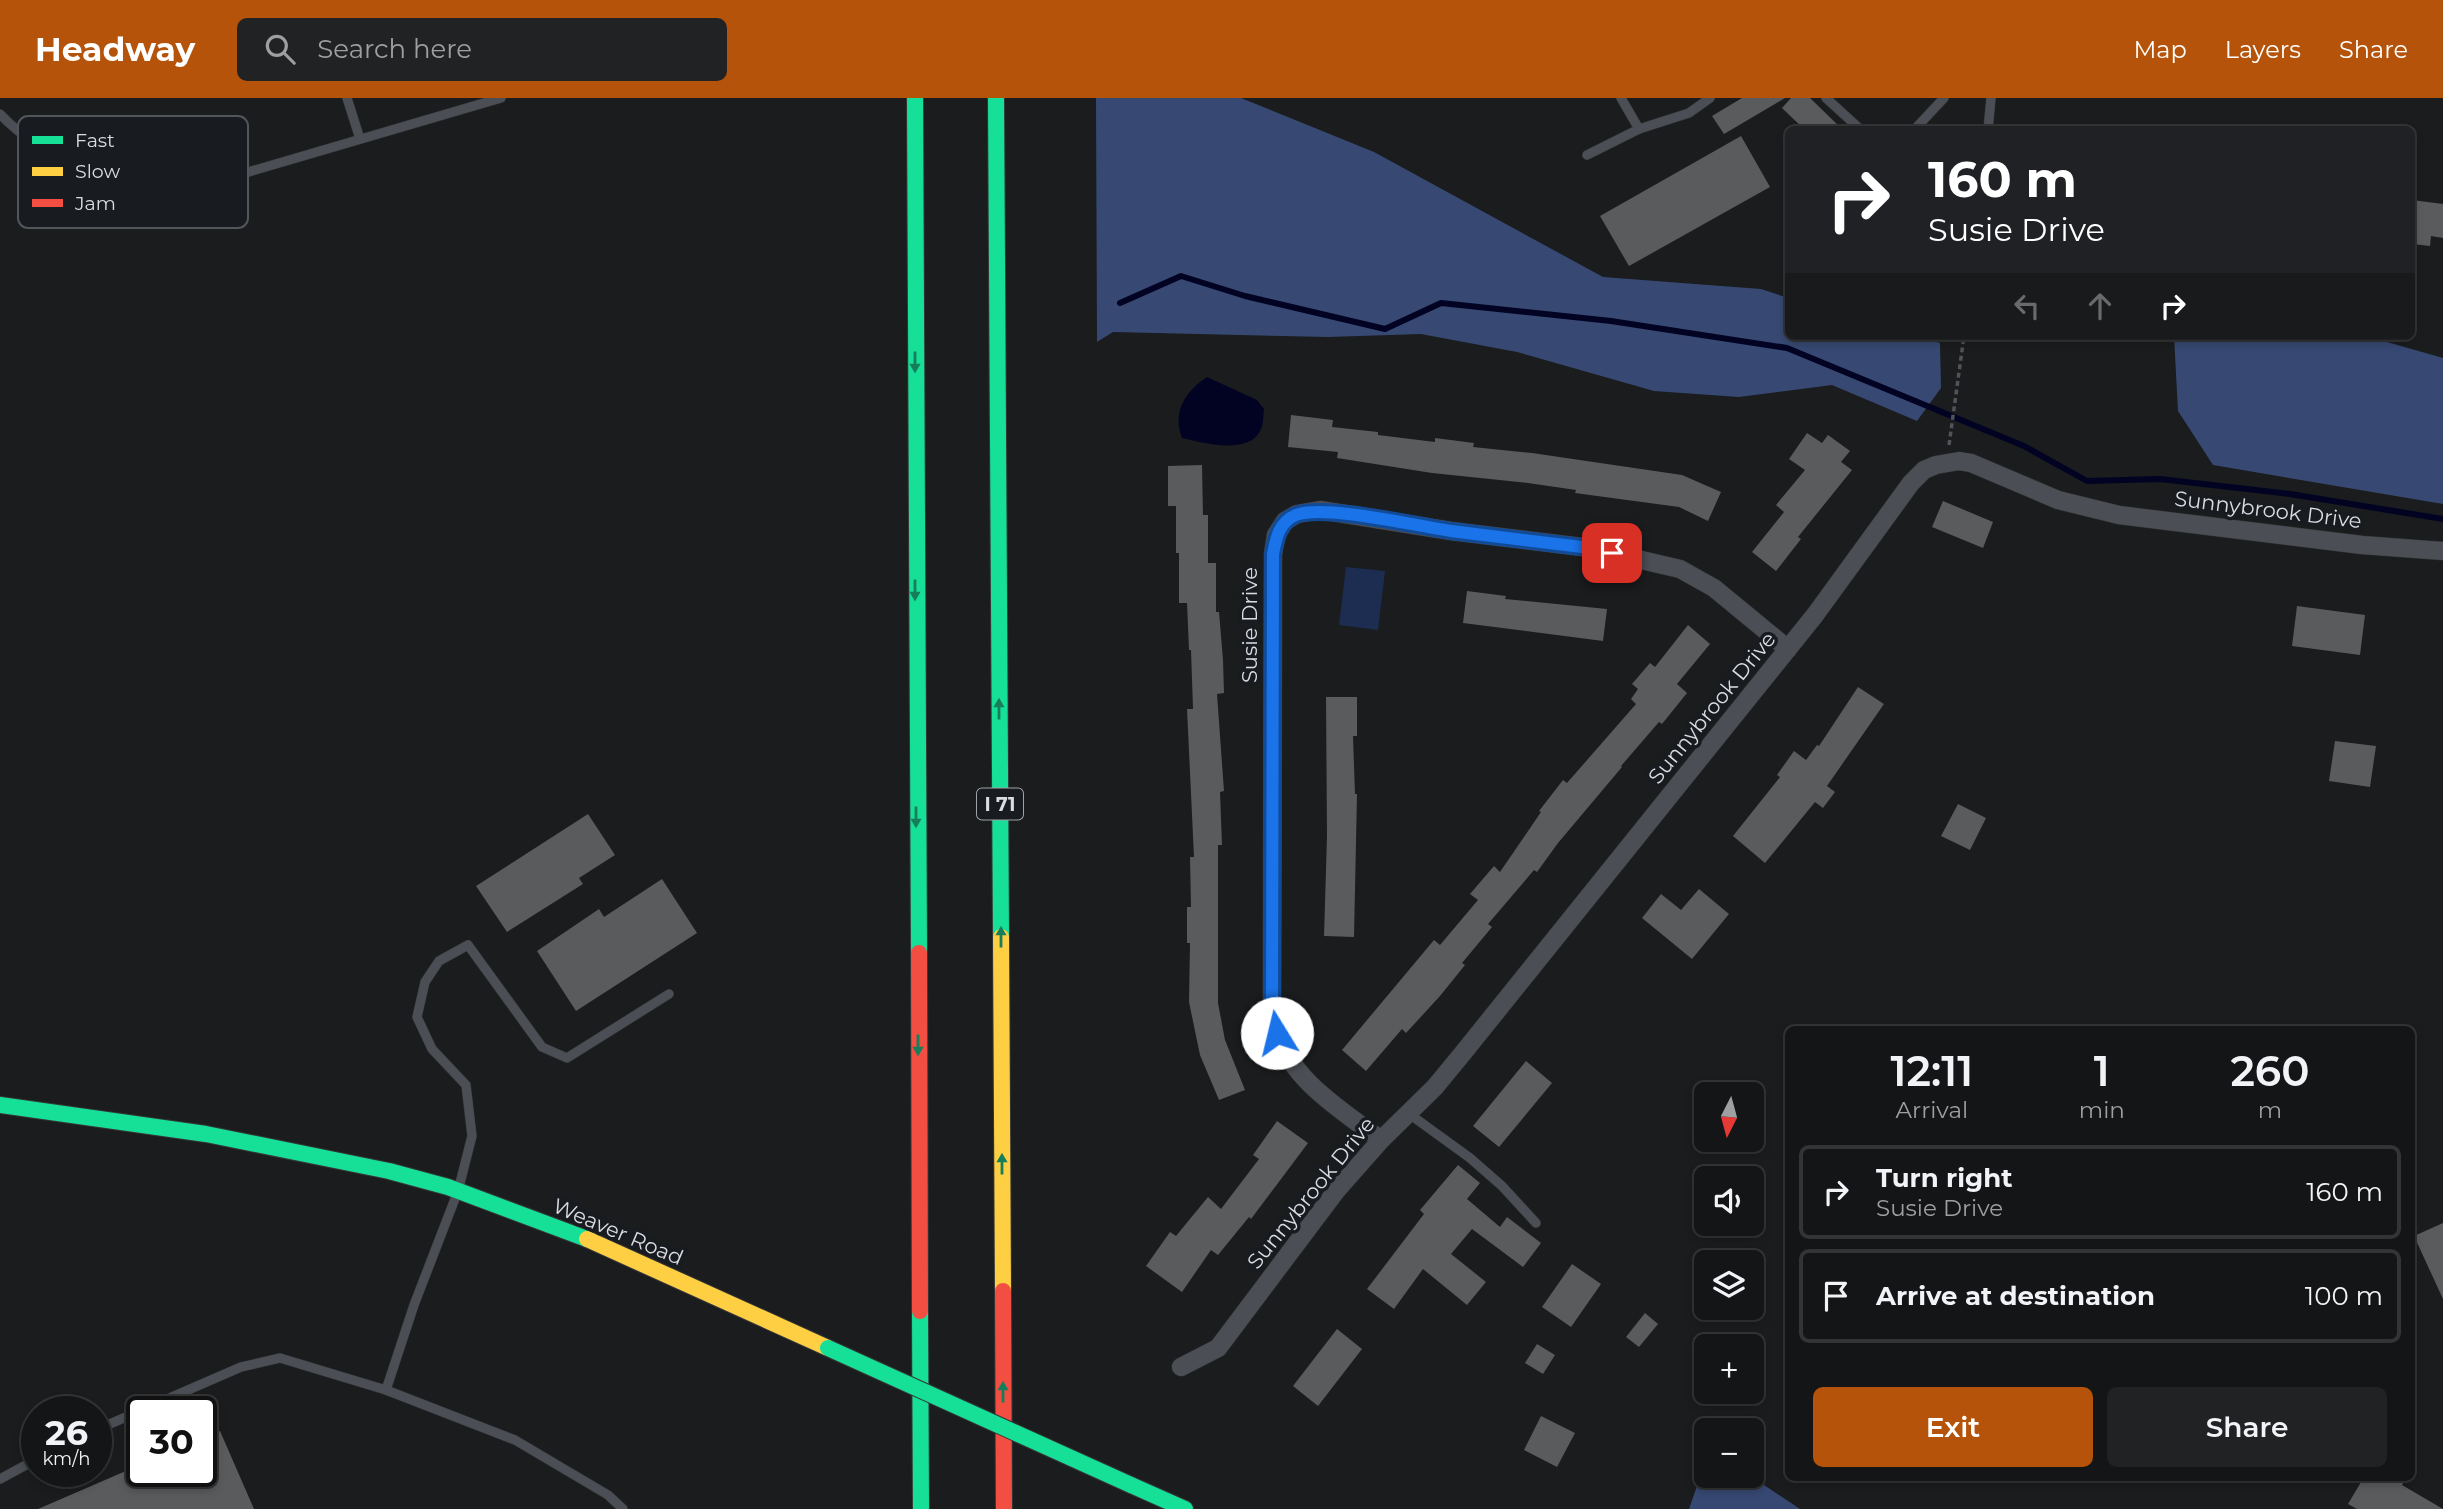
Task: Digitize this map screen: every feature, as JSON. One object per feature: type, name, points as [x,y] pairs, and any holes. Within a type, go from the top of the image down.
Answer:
[{"type":"main road","points":[[901,98],[915,325]]},
{"type":"main road","points":[[915,98],[920,1509]]},
{"type":"main road","name":"I 71","points":[[996,98],[1004,1509]]},
{"type":"main road","name":"Weaver Road","points":[[0,1105],[142,1123],[294,1150],[381,1169],[458,1191],[621,1254],[1185,1509]]},
{"type":"street","name":"Sunnybrook Drive","points":[[1181,1367],[1218,1348],[1304,1231],[1381,1140],[1463,1054],[1788,649],[1911,482],[1924,470],[1947,463],[1971,463],[2058,500],[2119,515],[2361,545],[2443,551]]},
{"type":"street","name":"Susie Drive","points":[[1381,1140],[1312,1086],[1289,1056],[1277,1033],[1272,1004],[1273,554],[1276,535],[1285,521],[1297,514],[1320,510],[1451,531],[1590,548],[1680,569],[1714,588],[1788,649]]},
{"type":"lane","points":[[347,98],[360,139]]},
{"type":"lane","points":[[248,172],[501,98]]},
{"type":"lane","points":[[1622,98],[1639,129]]},
{"type":"lane","points":[[1587,155],[1639,129],[1689,113],[1710,98]]},
{"type":"lane","points":[[1826,98],[1857,126]]},
{"type":"lane","points":[[1918,126],[1944,98]]},
{"type":"lane","points":[[1988,126],[1991,98]]},
{"type":"lane","points":[[0,114],[18,130]]},
{"type":"lane","points":[[386,1390],[414,1305],[458,1191],[472,1136],[466,1085],[432,1049],[418,1017],[425,982],[439,961],[468,945],[542,1047],[567,1058],[669,994]]},
{"type":"lane","points":[[1408,1113],[1502,1186],[1536,1223]]},
{"type":"lane","points":[[112,1423],[241,1367],[280,1358],[386,1390],[515,1440],[608,1495],[623,1509]]},
{"type":"lane","points":[[0,1479],[21,1468]]},
{"type":"path","points":[[1951,428],[1963,340]]},
{"type":"shaded area","points":[[1096,98],[1241,98],[1374,152],[1603,277],[1761,289],[1785,297],[1785,340],[1930,340],[1940,343],[1941,388],[1917,421],[1832,385],[1739,397],[1654,391],[1517,352],[1421,334],[1328,337],[1113,332],[1097,342]]},
{"type":"shaded area","points":[[2174,340],[2380,340],[2443,358],[2443,504],[2213,465],[2178,411]]},
{"type":"shaded area","points":[[1207,377],[1257,400],[1264,409],[1263,423],[1254,438],[1246,443],[1224,445],[1182,438],[1179,419],[1183,403],[1187,395]]},
{"type":"shaded area","points":[[1346,567],[1385,571],[1378,630],[1339,625]]},
{"type":"shaded area","points":[[1764,1485],[1800,1509],[1689,1509],[1696,1488],[1764,1488]]},
{"type":"building","points":[[1742,98],[1785,98],[1724,134],[1712,116]]},
{"type":"building","points":[[1791,98],[1810,98],[1839,126],[1801,126],[1782,108]]},
{"type":"building","points":[[1741,136],[1770,187],[1629,266],[1600,216]]},
{"type":"building","points":[[2415,200],[2443,204],[2443,238],[2431,236],[2430,246],[2415,244]]},
{"type":"building","points":[[1291,415],[1333,420],[1332,427],[1378,432],[1378,435],[1435,442],[1435,438],[1474,443],[1473,447],[1682,475],[1721,492],[1708,521],[1679,507],[1575,493],[1576,490],[1528,483],[1432,473],[1337,458],[1338,452],[1288,447]]},
{"type":"building","points":[[1807,433],[1822,443],[1828,435],[1850,451],[1841,462],[1852,470],[1798,537],[1801,539],[1776,571],[1752,552],[1784,512],[1776,505],[1805,470],[1789,459]]},
{"type":"building","points":[[1202,465],[1203,515],[1208,515],[1208,563],[1216,563],[1216,612],[1219,612],[1224,693],[1217,694],[1224,791],[1220,792],[1222,845],[1218,845],[1218,1003],[1225,1040],[1245,1090],[1219,1100],[1200,1055],[1189,1002],[1190,943],[1187,943],[1187,907],[1191,907],[1190,857],[1194,857],[1187,709],[1193,709],[1191,650],[1187,603],[1179,603],[1176,506],[1168,506],[1168,466]]},
{"type":"building","points":[[1943,501],[1993,522],[1983,548],[1932,527]]},
{"type":"building","points":[[1467,591],[1506,596],[1505,599],[1607,609],[1603,641],[1463,623]]},
{"type":"building","points":[[2297,606],[2365,615],[2360,655],[2292,646]]},
{"type":"building","points":[[1688,625],[1710,644],[1677,684],[1687,693],[1662,724],[1659,722],[1621,766],[1537,872],[1534,870],[1488,924],[1492,927],[1462,963],[1465,965],[1440,996],[1406,1033],[1402,1029],[1366,1071],[1342,1050],[1434,940],[1440,945],[1478,900],[1470,894],[1494,866],[1500,872],[1541,812],[1539,811],[1563,780],[1567,783],[1636,704],[1631,699],[1638,689],[1632,684],[1650,663],[1655,667]]},
{"type":"building","points":[[1858,687],[1884,704],[1827,786],[1835,792],[1823,808],[1815,802],[1765,863],[1733,836],[1780,777],[1777,775],[1794,751],[1806,760],[1817,745],[1819,746]]},
{"type":"building","points":[[1326,697],[1357,697],[1357,736],[1353,736],[1357,794],[1354,937],[1324,936],[1327,836]]},
{"type":"building","points":[[2335,741],[2376,746],[2370,787],[2329,781]]},
{"type":"building","points":[[1958,804],[1986,818],[1970,850],[1941,836]]},
{"type":"building","points":[[588,814],[615,855],[579,878],[583,884],[507,932],[476,886]]},
{"type":"building","points":[[662,879],[697,933],[576,1011],[537,951],[599,909],[604,917]]},
{"type":"building","points":[[1699,889],[1729,914],[1692,959],[1642,918],[1661,894],[1681,910]]},
{"type":"building","points":[[1526,1061],[1552,1083],[1499,1147],[1473,1126]]},
{"type":"building","points":[[1277,1121],[1308,1143],[1251,1219],[1249,1217],[1218,1255],[1211,1250],[1182,1292],[1146,1266],[1170,1232],[1176,1236],[1208,1197],[1221,1209],[1259,1159],[1253,1155]]},
{"type":"building","points":[[1458,1165],[1480,1183],[1467,1199],[1500,1227],[1507,1217],[1541,1243],[1523,1267],[1472,1229],[1451,1254],[1486,1282],[1467,1305],[1423,1269],[1394,1309],[1367,1289],[1424,1214],[1420,1210]]},
{"type":"building","points":[[2443,1223],[2443,1299],[2415,1238],[2415,1236]]},
{"type":"building","points":[[1572,1264],[1601,1284],[1571,1327],[1542,1307]]},
{"type":"building","points":[[1645,1313],[1658,1324],[1639,1347],[1626,1337]]},
{"type":"building","points":[[1337,1329],[1362,1349],[1318,1406],[1293,1386]]},
{"type":"building","points":[[1537,1344],[1555,1355],[1543,1374],[1525,1363]]},
{"type":"building","points":[[1541,1416],[1575,1433],[1557,1467],[1524,1450]]},
{"type":"building","points":[[220,1431],[254,1509],[38,1509],[89,1487],[112,1487],[112,1477],[126,1471],[126,1487],[217,1487],[217,1432]]},
{"type":"building","points":[[2362,1481],[2404,1481],[2402,1485],[2443,1509],[2357,1509],[2348,1504]]},
{"type":"waterway","points":[[1120,303],[1181,276],[1245,296],[1385,329],[1441,303],[1611,321],[1787,348],[2024,446],[2087,481],[2160,479],[2290,494],[2443,519]]},
{"type":"traffic: fast","points":[[915,98],[919,953]]},
{"type":"traffic: fast","points":[[996,98],[1001,937]]},
{"type":"traffic: fast","points":[[0,1105],[206,1134],[389,1171],[448,1187],[587,1239]]},
{"type":"traffic: fast","points":[[920,1311],[921,1509]]},
{"type":"traffic: fast","points":[[828,1348],[1131,1485]]},
{"type":"traffic: fast","points":[[1131,1485],[1185,1509]]},
{"type":"traffic: slow","points":[[1001,937],[1003,1291]]},
{"type":"traffic: slow","points":[[587,1239],[828,1348]]},
{"type":"traffic: jam","points":[[919,953],[920,1311]]},
{"type":"traffic: jam","points":[[1003,1291],[1004,1509]]},
{"type":"route","points":[[1277,1033],[1272,1004],[1273,554],[1276,535],[1285,521],[1297,514],[1320,510],[1612,553]]}]
